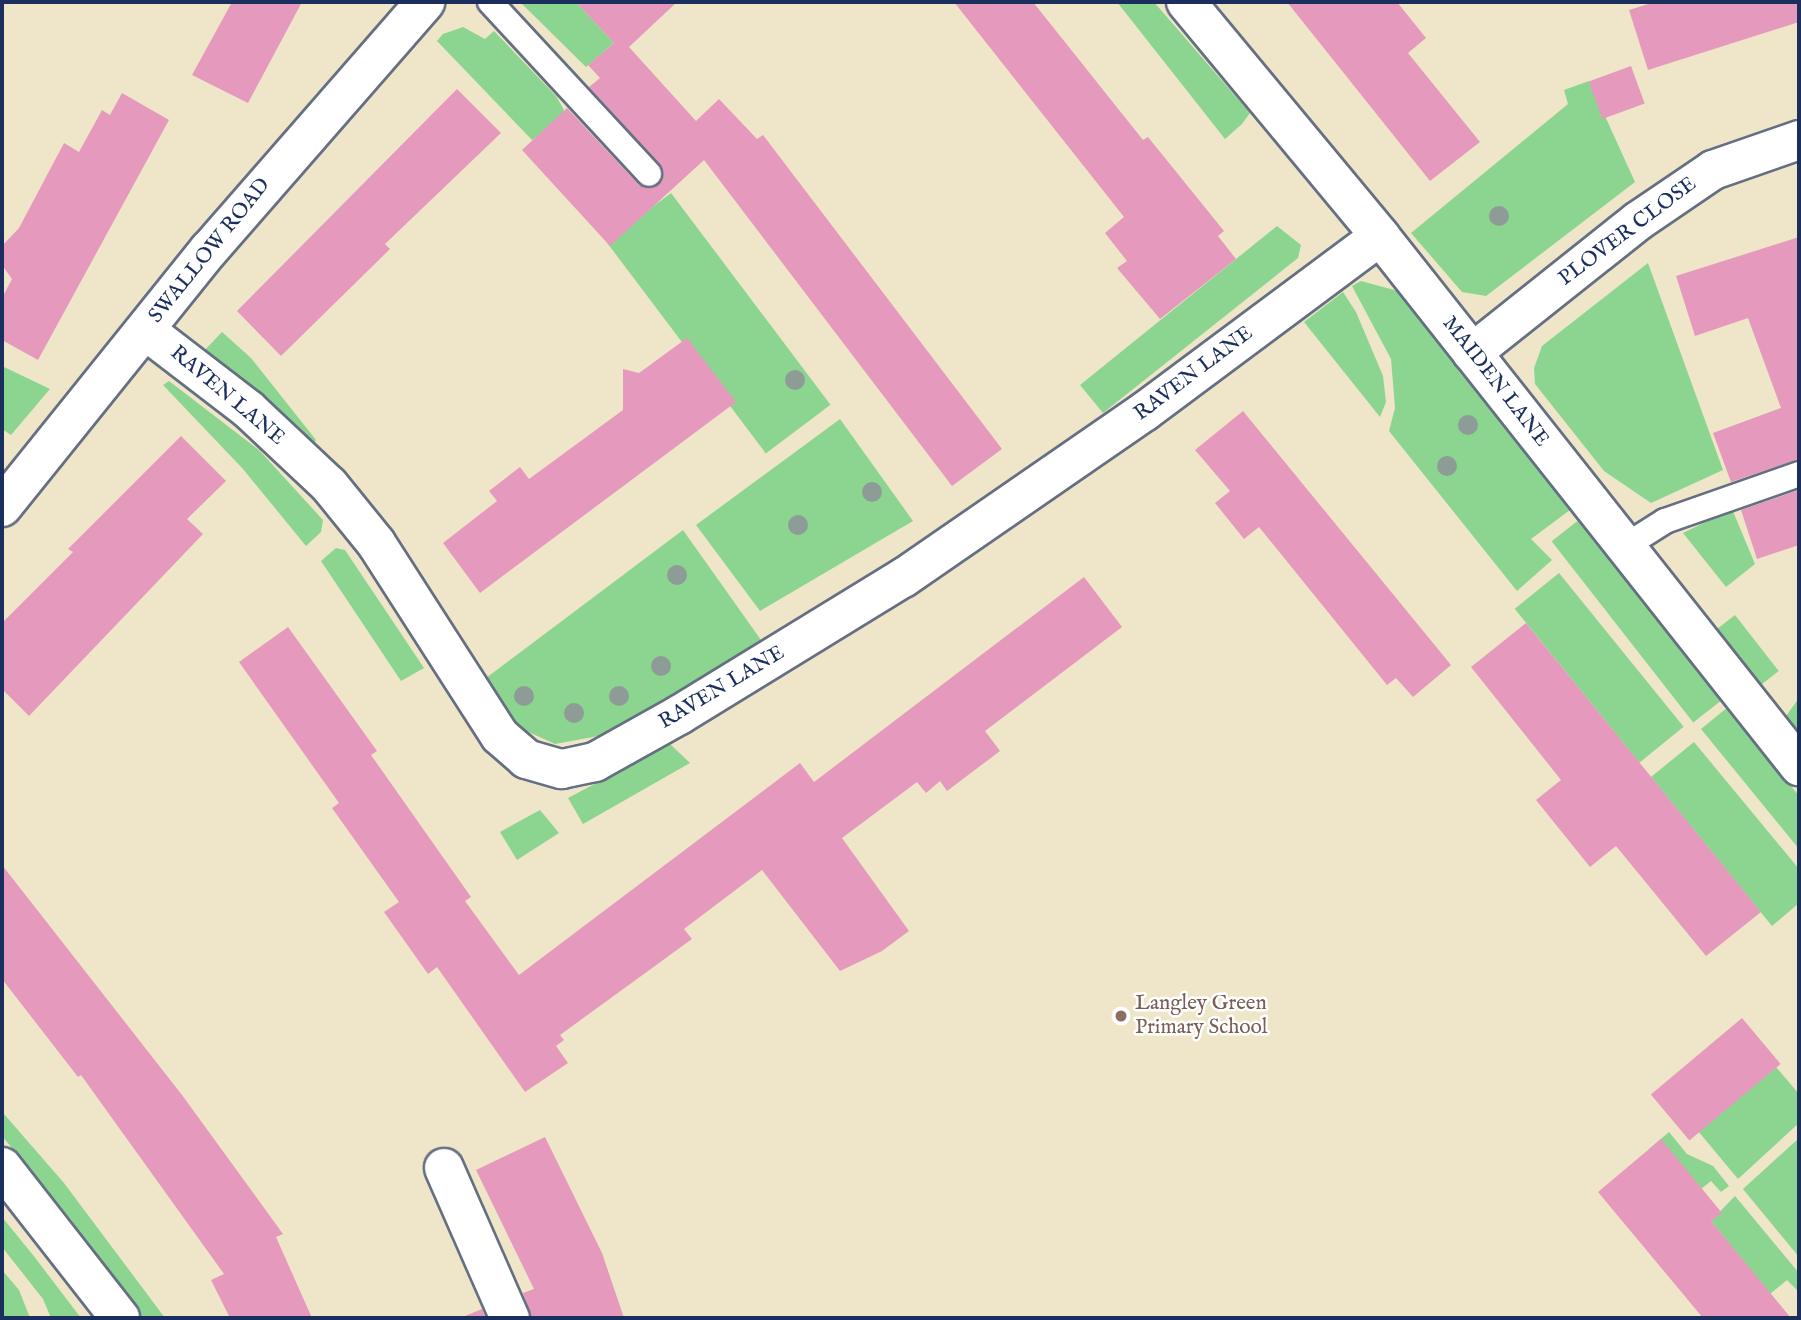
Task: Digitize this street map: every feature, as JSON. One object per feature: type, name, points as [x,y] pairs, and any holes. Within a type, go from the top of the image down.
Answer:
[{"type":"street","name":"SWALLOW ROAD","points":[[3,504],[316,122],[425,2]]},
{"type":"street","name":"MAIDEN LANE","points":[[1186,2],[1380,236],[1799,766]]},
{"type":"street","name":"PLOVER CLOSE","points":[[1472,353],[1638,221],[1713,170],[1799,139]]},
{"type":"street","name":"RAVEN LANE","points":[[145,330],[248,409],[329,485],[376,543],[500,736],[526,759],[562,769],[595,762],[679,715],[903,578],[1123,428],[1380,236]]},
{"type":"street","points":[[2,1167],[120,1318]]},
{"type":"street","points":[[444,1168],[510,1318]]},
{"type":"lane","points":[[490,2],[649,174]]},
{"type":"lane","points":[[1624,547],[1665,521],[1799,474]]},
{"type":"green space","points":[[520,2],[576,2],[614,43],[586,67]]},
{"type":"green space","points":[[1117,2],[1154,2],[1250,113],[1242,124],[1225,139]]},
{"type":"green space","points":[[463,27],[485,39],[494,31],[556,96],[564,110],[562,118],[532,140],[437,41],[443,34]]},
{"type":"green space","points":[[1589,81],[1635,182],[1486,296],[1462,292],[1411,233],[1568,104],[1564,90]]},
{"type":"green space","points":[[671,193],[830,405],[766,453],[606,242]]},
{"type":"green space","points":[[1277,226],[1301,245],[1298,258],[1103,413],[1080,385]]},
{"type":"green space","points":[[1648,263],[1723,470],[1651,503],[1604,471],[1535,384],[1534,368],[1542,346]]},
{"type":"green space","points":[[1361,281],[1398,291],[1570,510],[1531,539],[1552,560],[1517,591],[1389,431],[1395,408],[1391,359],[1352,286]]},
{"type":"green space","points":[[1343,292],[1356,312],[1383,376],[1386,402],[1380,417],[1304,322]]},
{"type":"green space","points":[[222,332],[251,358],[316,440],[312,448],[202,353]]},
{"type":"green space","points":[[2,366],[50,389],[11,435],[2,429]]},
{"type":"green space","points":[[169,381],[259,450],[323,520],[321,532],[306,546],[243,469],[163,385]]},
{"type":"green space","points":[[840,419],[913,521],[760,611],[696,525]]},
{"type":"green space","points":[[1732,509],[1755,564],[1726,587],[1683,533]]},
{"type":"green space","points":[[1580,519],[1722,700],[1693,722],[1552,541]]},
{"type":"green space","points":[[683,530],[766,647],[604,735],[555,744],[513,725],[482,681]]},
{"type":"green space","points":[[336,548],[345,550],[424,668],[401,681],[321,561]]},
{"type":"green space","points":[[1559,573],[1684,727],[1639,763],[1515,609]]},
{"type":"green space","points":[[1735,615],[1779,671],[1760,686],[1716,630]]},
{"type":"green space","points":[[1799,698],[1799,731],[1786,716]]},
{"type":"green space","points":[[1728,707],[1799,796],[1799,849],[1701,729]]},
{"type":"green space","points":[[1694,742],[1799,869],[1799,903],[1772,926],[1651,777]]},
{"type":"green space","points":[[670,744],[690,763],[583,824],[568,798]]},
{"type":"green space","points":[[540,810],[559,833],[517,860],[500,832]]},
{"type":"green space","points":[[1776,1067],[1799,1094],[1799,1123],[1738,1179],[1698,1131]]},
{"type":"green space","points":[[4,1114],[64,1183],[165,1318],[143,1318],[71,1220],[2,1136]]},
{"type":"green space","points":[[1669,1132],[1687,1154],[1713,1166],[1729,1186],[1721,1192],[1711,1181],[1690,1198],[1649,1149]]},
{"type":"green space","points":[[1799,1138],[1799,1257],[1743,1189]]},
{"type":"green space","points":[[1735,1196],[1799,1273],[1799,1292],[1787,1280],[1770,1294],[1711,1221]]},
{"type":"green space","points":[[2,1217],[81,1318],[51,1318],[43,1299],[2,1247]]},
{"type":"green space","points":[[2,1270],[19,1290],[30,1318],[2,1318]]},
{"type":"building","points":[[232,2],[302,2],[248,103],[192,75]]},
{"type":"building","points":[[576,2],[677,2],[629,47],[696,121],[719,99],[757,139],[763,135],[1002,449],[952,486],[704,160],[610,246],[522,150],[567,108],[639,185],[653,188],[663,179],[660,164],[589,87],[600,78],[588,65],[614,43]]},
{"type":"building","points":[[954,2],[1033,2],[1143,140],[1148,137],[1224,231],[1218,236],[1236,259],[1160,319],[1117,268],[1127,261],[1105,233],[1124,217]]},
{"type":"building","points":[[1287,2],[1397,2],[1426,38],[1408,53],[1480,142],[1430,181]]},
{"type":"building","points":[[1655,2],[1799,2],[1799,22],[1648,70],[1629,10]]},
{"type":"building","points":[[1631,66],[1645,104],[1602,119],[1589,81]]},
{"type":"building","points":[[457,89],[501,133],[385,244],[390,249],[281,356],[237,311]]},
{"type":"building","points":[[122,93],[169,120],[38,360],[2,340],[2,298],[12,279],[2,265],[2,246],[19,228],[64,143],[79,152],[102,110],[110,115]]},
{"type":"building","points":[[1799,237],[1799,459],[1731,482],[1713,433],[1781,408],[1748,318],[1695,336],[1676,276]]},
{"type":"building","points":[[687,338],[736,402],[480,593],[443,543],[497,501],[489,491],[520,467],[529,479],[623,410],[623,369],[639,373]]},
{"type":"building","points":[[1243,411],[1451,665],[1413,697],[1396,678],[1387,685],[1259,527],[1244,539],[1215,503],[1230,491],[1195,450]]},
{"type":"building","points":[[181,436],[226,481],[187,519],[203,534],[29,716],[2,689],[2,623],[73,552],[68,549]]},
{"type":"building","points":[[1799,490],[1799,545],[1757,559],[1741,510]]},
{"type":"building","points":[[1084,577],[1122,627],[985,731],[1000,751],[947,791],[940,781],[926,793],[917,782],[842,838],[909,931],[882,951],[840,971],[762,870],[684,929],[692,939],[560,1035],[564,1040],[556,1046],[568,1063],[525,1092],[437,967],[428,974],[384,912],[399,902],[332,808],[339,803],[239,662],[288,627],[377,751],[371,755],[471,897],[465,901],[519,975],[800,763],[814,782]]},
{"type":"building","points":[[1526,623],[1761,912],[1706,956],[1616,846],[1590,867],[1536,800],[1561,780],[1471,667]]},
{"type":"building","points":[[2,865],[182,1095],[283,1234],[276,1237],[312,1318],[230,1318],[211,1280],[224,1274],[81,1075],[78,1077],[2,979]]},
{"type":"building","points":[[1742,1018],[1781,1064],[1689,1140],[1651,1094]]},
{"type":"building","points":[[545,1137],[602,1253],[624,1318],[532,1318],[523,1293],[534,1289],[476,1170]]},
{"type":"building","points":[[1661,1139],[1722,1213],[1711,1221],[1791,1318],[1703,1318],[1598,1192]]},
{"type":"building","points":[[482,1309],[486,1318],[465,1318],[465,1316]]},
{"type":"place","name":"Langley Green Primary School","points":[[1121,1016]]}]
